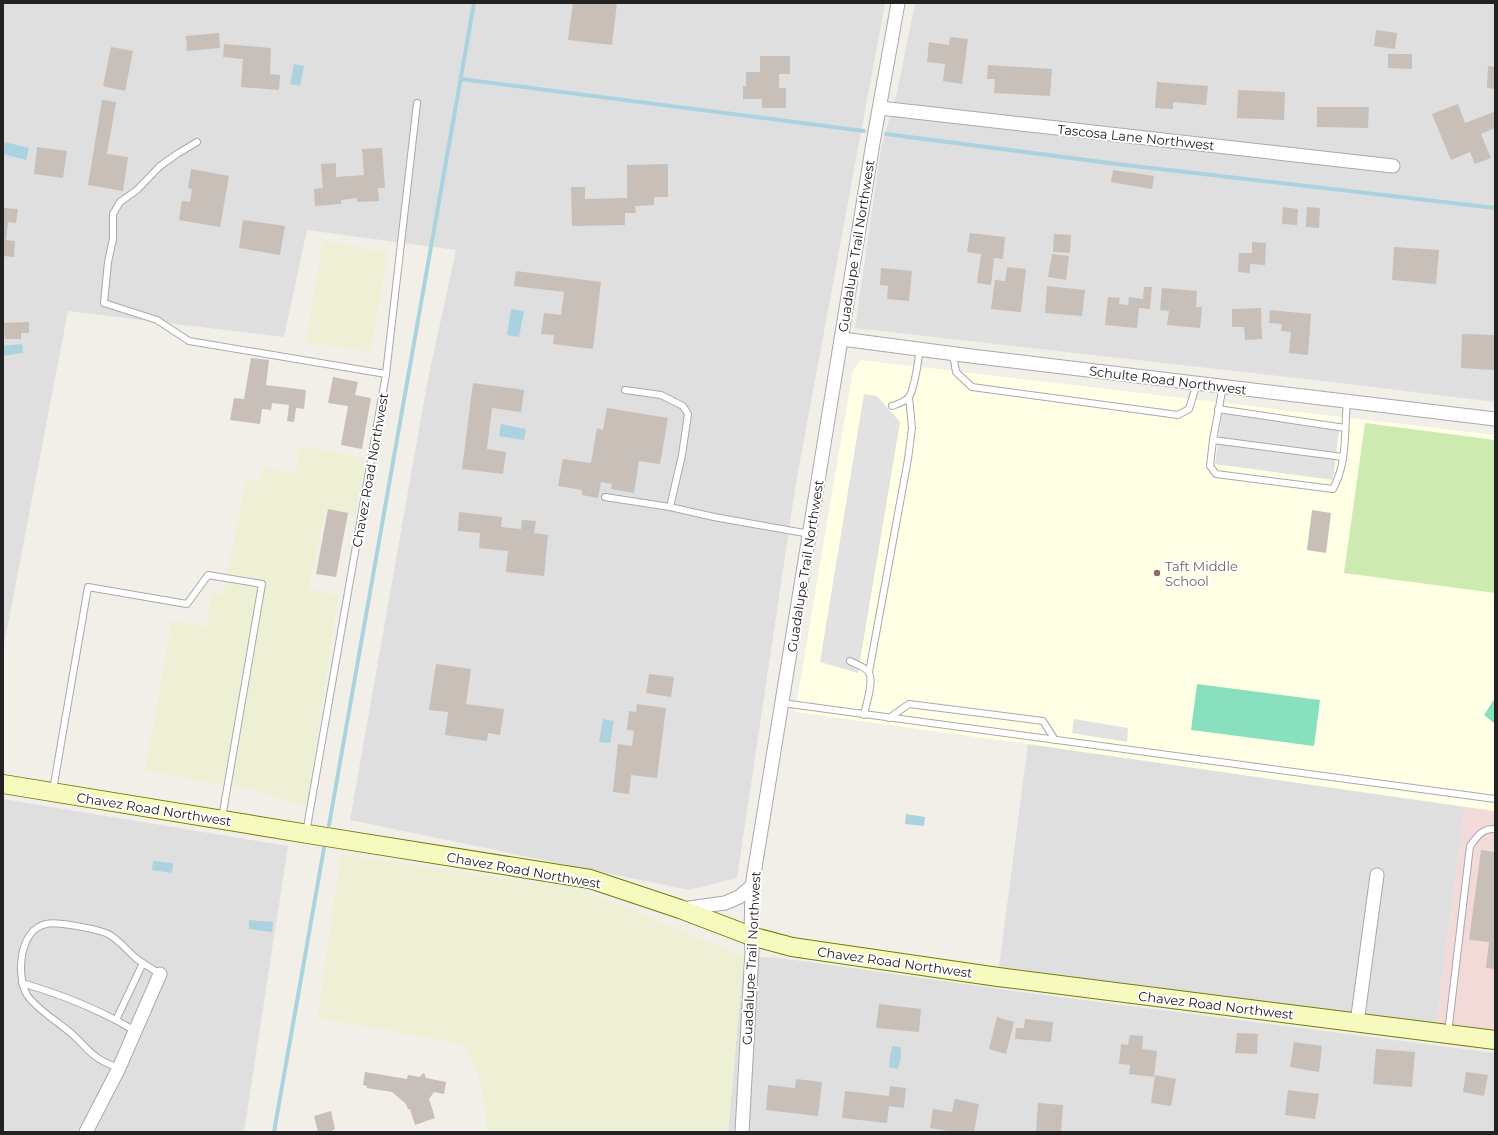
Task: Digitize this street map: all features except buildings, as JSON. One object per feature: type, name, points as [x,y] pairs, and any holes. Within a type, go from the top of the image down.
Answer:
[{"type":"street","name":"Guadalupe Trail Northwest","points":[[742,1132],[752,952],[752,886],[898,3]]},
{"type":"street","name":"Tascosa Lane Northwest","points":[[880,108],[1393,166]]},
{"type":"street","name":"Schulte Road Northwest","points":[[842,339],[953,354],[1495,419]]},
{"type":"street","name":"Chavez Road Northwest","points":[[3,784],[590,879],[680,909],[751,936],[792,947],[998,977],[1495,1040]]},
{"type":"street","points":[[1357,1023],[1377,875]]},
{"type":"street","points":[[680,909],[725,903],[739,898],[752,886]]},
{"type":"street","points":[[86,1132],[119,1068],[160,974]]},
{"type":"lane","name":"Chavez Road Northwest","points":[[306,834],[386,374],[417,104]]},
{"type":"lane","points":[[197,142],[160,166],[137,190],[120,202],[113,214],[113,239],[108,262],[104,302],[157,320],[189,341],[386,374]]},
{"type":"lane","points":[[864,715],[871,681],[869,672],[908,459],[912,428],[909,397],[914,382],[920,349]]},
{"type":"lane","points":[[953,354],[956,372],[972,387],[1178,415],[1189,409],[1197,383]]},
{"type":"lane","points":[[1223,386],[1218,409],[1210,466],[1216,474],[1333,489],[1340,476],[1346,442],[1345,428],[1347,401]]},
{"type":"lane","points":[[625,390],[661,395],[683,406],[688,414],[682,455],[670,507]]},
{"type":"lane","points":[[892,406],[902,403],[909,397]]},
{"type":"lane","points":[[1218,409],[1345,428]]},
{"type":"lane","points":[[1213,440],[1343,457]]},
{"type":"lane","points":[[605,496],[810,534]]},
{"type":"lane","points":[[52,792],[88,587],[187,604],[208,575],[262,584],[221,820]]},
{"type":"lane","points":[[850,661],[869,672]]},
{"type":"lane","points":[[782,704],[1495,799]]},
{"type":"lane","points":[[889,718],[909,704],[1042,721],[1055,740]]},
{"type":"lane","points":[[1448,1034],[1470,846],[1479,833],[1495,829]]},
{"type":"lane","points":[[119,1068],[95,1056],[28,996],[22,984],[20,966],[22,952],[36,929],[46,924],[57,923],[108,934],[143,963],[160,974]]},
{"type":"lane","points":[[116,1020],[143,963]]},
{"type":"lane","points":[[22,984],[58,994],[84,1004],[135,1031]]},
{"type":"shaded area","points":[[3,3],[885,3],[796,483],[737,878],[689,890],[350,820],[427,384],[456,250],[307,230],[284,337],[68,311],[3,650]]},
{"type":"shaded area","points":[[915,3],[1495,3],[1495,402],[855,328],[881,148],[897,92]]},
{"type":"shaded area","points":[[323,241],[388,252],[371,352],[306,342]]},
{"type":"shaded area","name":"Taft Middle School","points":[[861,360],[1495,435],[1495,811],[795,712],[853,370]]},
{"type":"shaded area","points":[[864,394],[877,396],[900,422],[858,673],[820,662]]},
{"type":"shaded area","points":[[1222,413],[1339,430],[1333,480],[1215,464]]},
{"type":"shaded area","points":[[300,445],[365,458],[355,516],[325,510],[309,588],[338,595],[307,807],[282,801],[258,791],[145,771],[172,620],[206,627],[211,593],[223,594],[246,480],[259,482],[263,467],[295,474]]},
{"type":"shaded area","points":[[1074,719],[1128,728],[1127,742],[1072,733]]},
{"type":"shaded area","points":[[1028,744],[1465,807],[1436,1025],[999,967]]},
{"type":"shaded area","points":[[3,799],[288,846],[244,1132],[3,1132]]},
{"type":"shaded area","points":[[1465,807],[1495,811],[1495,1033],[1436,1025]]},
{"type":"shaded area","points":[[341,854],[581,889],[744,956],[728,1132],[487,1132],[484,1102],[476,1068],[463,1044],[317,1018]]},
{"type":"shaded area","points":[[744,956],[780,958],[1028,993],[1495,1053],[1495,1132],[728,1132]]},
{"type":"green space","points":[[1365,423],[1495,440],[1495,593],[1344,573]]},
{"type":"green space","points":[[1197,684],[1320,700],[1314,746],[1191,730]]},
{"type":"green space","points":[[1495,698],[1495,723],[1494,723],[1484,715]]},
{"type":"water","points":[[294,64],[304,66],[300,86],[290,84]]},
{"type":"water","points":[[5,142],[29,148],[26,160],[3,154]]},
{"type":"water","points":[[511,309],[524,311],[519,337],[507,335]]},
{"type":"water","points":[[22,344],[23,353],[3,356],[3,346]]},
{"type":"water","points":[[501,424],[526,429],[524,440],[499,436]]},
{"type":"water","points":[[603,719],[614,721],[610,743],[599,742]]},
{"type":"water","points":[[906,814],[925,817],[924,826],[905,824]]},
{"type":"water","points":[[153,861],[173,863],[172,873],[152,870]]},
{"type":"water","points":[[249,920],[273,922],[272,932],[249,929]]},
{"type":"water","points":[[892,1046],[901,1047],[901,1058],[898,1069],[889,1067]]},
{"type":"waterway","points":[[329,825],[474,3]]},
{"type":"waterway","points":[[461,79],[864,131]]},
{"type":"waterway","points":[[886,134],[1125,165],[1495,208]]},
{"type":"waterway","points":[[274,1132],[324,848]]},
{"type":"place","name":"Taft Middle School","points":[[1157,573]]}]
